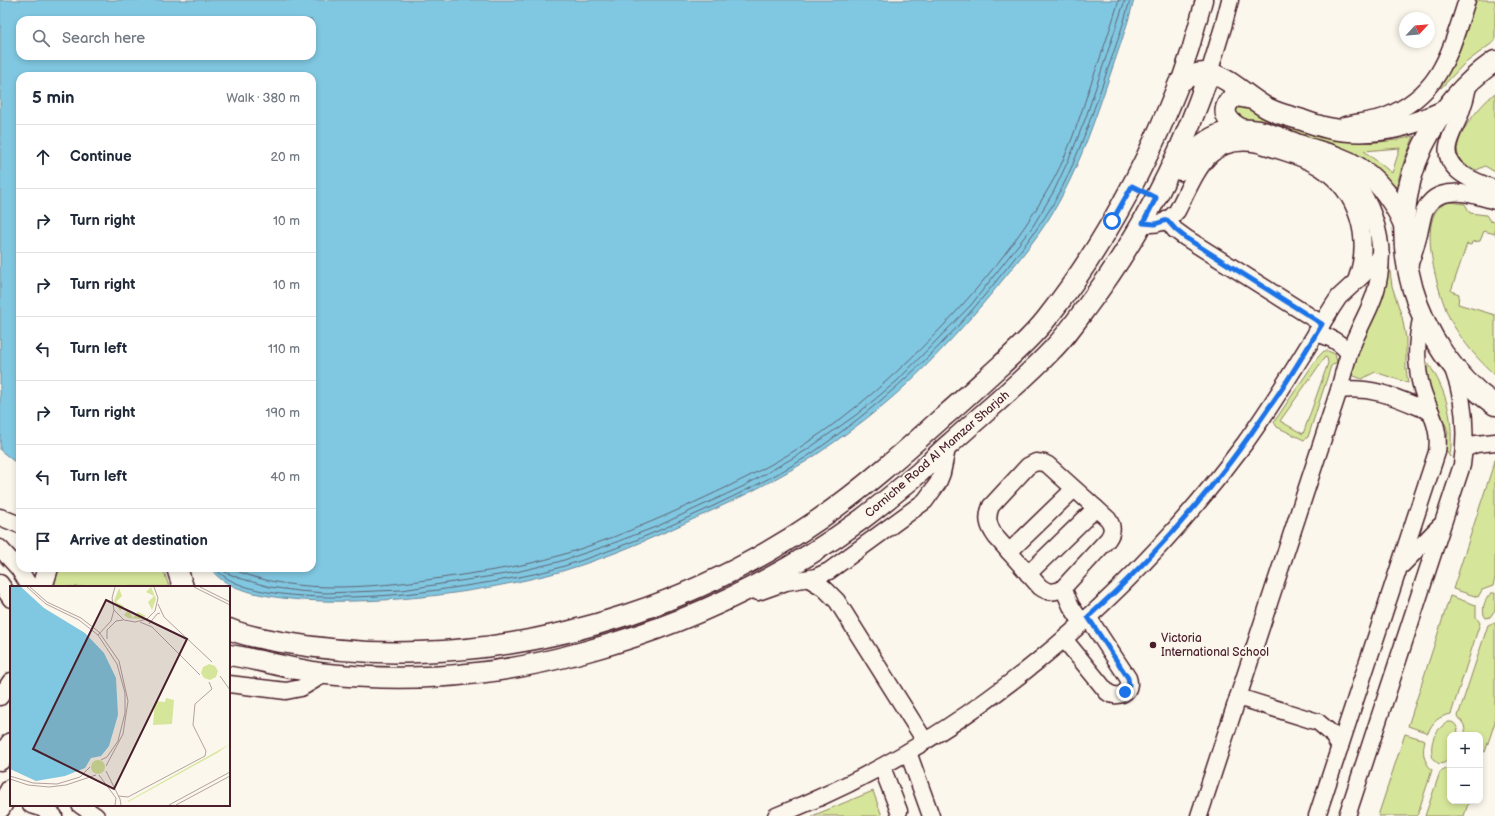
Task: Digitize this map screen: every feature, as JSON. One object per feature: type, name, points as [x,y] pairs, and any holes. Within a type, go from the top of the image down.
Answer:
[{"type":"main road","points":[[1493,402],[1463,378],[1435,342],[1414,295],[1408,269],[1405,227],[1410,186],[1415,166],[1423,147],[1444,111],[1469,82],[1495,61]]},
{"type":"main road","points":[[1179,83],[1190,76],[1209,73],[1223,78],[1252,99],[1276,112],[1327,128],[1357,131],[1387,130],[1416,123],[1444,111]]},
{"type":"main road","name":"Corniche Road Al Mamzar Sharjah","points":[[230,655],[326,673],[398,678],[477,673],[516,667],[555,659],[631,638],[685,619],[731,598],[796,562],[855,524],[910,481],[948,444],[1031,371],[1056,346],[1100,290],[1143,223],[1172,166],[1187,132],[1209,73]]},
{"type":"main road","name":"Corniche Road Al Mamzar Sharjah","points":[[230,629],[248,635],[298,645],[361,652],[437,652],[475,649],[513,643],[594,625],[659,603],[722,576],[786,541],[854,494],[906,451],[1018,349],[1046,320],[1069,288],[1112,221],[1132,186],[1149,152],[1179,83]]},
{"type":"main road","points":[[1242,130],[1228,119],[1226,114],[1226,104],[1229,100],[1237,96],[1252,99]]},
{"type":"main road","points":[[1132,186],[1156,198],[1169,186],[1190,154],[1202,143],[1225,132],[1242,130],[1267,134],[1336,156],[1353,165],[1379,184],[1394,204],[1405,227]]},
{"type":"main road","points":[[42,586],[47,572]]},
{"type":"main road","points":[[178,572],[183,586]]},
{"type":"main road","points":[[0,760],[10,745]]},
{"type":"main road","points":[[0,808],[10,791]]},
{"type":"street","name":"Corniche Road Al Mamzar Sharjah","points":[[1179,83],[1204,0]]},
{"type":"street","name":"Corniche Road Al Mamzar Sharjah","points":[[1209,73],[1230,0]]},
{"type":"street","points":[[1327,128],[1382,117],[1401,109],[1428,88],[1444,66],[1467,0]]},
{"type":"street","points":[[1469,82],[1464,104],[1448,142],[1448,154],[1457,170],[1494,196]]},
{"type":"street","points":[[1143,223],[1155,224],[1167,220],[1177,211],[1201,164],[1212,153],[1226,146],[1238,143],[1250,142],[1266,146],[1311,162],[1339,183],[1346,192],[1357,213],[1362,236],[1362,259],[1356,282]]},
{"type":"street","points":[[1199,816],[1339,390],[1349,353],[1376,290],[1381,255],[1376,225],[1365,197],[1347,172],[1324,153]]},
{"type":"street","points":[[1408,269],[1417,244],[1424,212],[1427,206],[1435,198],[1446,193],[1458,192],[1494,196]]},
{"type":"street","points":[[1167,220],[1186,238],[1319,328],[1328,337],[1339,342],[1349,353]]},
{"type":"street","points":[[776,816],[828,794],[882,767],[974,709],[1064,639],[1122,586],[1165,540],[1220,475],[1271,406],[1339,297],[1356,282],[1381,255]]},
{"type":"street","points":[[1317,816],[1437,452],[1437,427],[1422,389],[1418,365],[1418,340],[1422,315]]},
{"type":"street","points":[[1347,816],[1458,480],[1464,450],[1465,421],[1461,393],[1452,365]]},
{"type":"street","points":[[1339,390],[1370,390],[1431,412]]},
{"type":"street","points":[[1464,450],[1483,442],[1495,442]]},
{"type":"street","points":[[731,598],[756,593],[786,582],[809,579],[823,575],[836,567],[926,501],[933,493],[940,478],[948,444]]},
{"type":"street","points":[[1036,462],[1044,463],[1096,508],[1111,522],[1112,531],[1110,536],[1063,588],[1051,592],[1044,590],[1028,574],[991,530],[988,522],[988,514],[996,499],[1028,466],[1036,462]]},
{"type":"street","points":[[1009,552],[1074,489]]},
{"type":"street","points":[[1028,574],[1096,508]]},
{"type":"street","points":[[0,517],[16,523]]},
{"type":"street","points":[[1399,569],[1444,522]]},
{"type":"street","points":[[0,548],[16,566]]},
{"type":"street","points":[[836,567],[834,584],[837,601]]},
{"type":"street","points":[[21,572],[29,586]]},
{"type":"street","points":[[809,579],[824,588],[837,601],[925,741]]},
{"type":"street","points":[[0,583],[10,598]]},
{"type":"street","points":[[1063,588],[1071,606],[1085,620],[1128,678],[1129,685],[1125,692],[1118,696],[1114,696],[1107,692],[1064,639]]},
{"type":"street","points":[[230,684],[286,691],[301,688],[326,673]]},
{"type":"street","points":[[0,697],[10,682]]},
{"type":"street","points":[[1238,697],[1318,722],[1331,733],[1340,747]]},
{"type":"street","points":[[1318,722],[1335,719],[1351,713]]},
{"type":"street","points":[[908,752],[931,816]]},
{"type":"street","points":[[882,767],[899,811]]},
{"type":"street","points":[[0,808],[10,804]]},
{"type":"street","points":[[35,806],[41,808],[50,815]]},
{"type":"street","points":[[81,806],[96,816]]},
{"type":"green space","points":[[1476,0],[1495,0],[1495,41],[1464,64],[1441,88],[1439,86],[1452,66],[1462,45]]},
{"type":"green space","points":[[1495,93],[1495,172],[1485,166],[1477,170],[1462,163],[1458,153],[1458,144],[1461,134],[1467,124]]},
{"type":"green space","points":[[1238,104],[1348,140],[1381,142],[1414,136],[1396,187],[1362,161],[1343,151],[1302,135],[1239,119],[1234,108]],"holes":[[[1400,148],[1392,173],[1364,151]]]},
{"type":"green space","points":[[1451,202],[1465,204],[1470,213],[1486,215],[1490,221],[1495,222],[1495,234],[1484,231],[1480,241],[1472,242],[1471,245],[1467,244],[1451,291],[1459,294],[1458,304],[1495,315],[1495,375],[1461,337],[1452,323],[1441,296],[1432,256],[1430,237],[1432,220],[1439,208]]},
{"type":"green space","points":[[1388,263],[1392,286],[1402,317],[1406,338],[1406,368],[1408,383],[1375,372],[1362,379],[1351,375]]},
{"type":"green space","points":[[1324,351],[1328,351],[1335,354],[1337,362],[1331,366],[1308,437],[1304,440],[1277,427],[1274,422],[1318,357]],"holes":[[[1325,357],[1327,358],[1328,363],[1303,434],[1280,421]]]},
{"type":"green space","points":[[1426,362],[1435,374],[1445,396],[1451,431],[1450,457],[1445,449],[1448,433],[1431,393],[1426,374]]},
{"type":"green space","points":[[1495,460],[1495,578],[1493,586],[1482,590],[1478,597],[1453,589]]},
{"type":"green space","points":[[56,572],[164,572],[169,586],[53,586]]},
{"type":"green space","points":[[1491,593],[1495,593],[1495,610],[1490,617],[1486,618],[1483,612],[1484,606]]},
{"type":"green space","points":[[1450,596],[1476,605],[1476,617],[1480,623],[1451,714],[1436,720],[1428,733],[1408,726]]},
{"type":"green space","points":[[1495,622],[1495,722],[1485,752],[1483,751],[1483,732],[1465,732],[1464,725],[1458,716],[1488,625]]},
{"type":"green space","points":[[1451,722],[1455,724],[1458,732],[1447,732],[1447,760],[1439,764],[1433,759],[1432,743],[1436,733],[1443,725]]},
{"type":"green space","points":[[1405,734],[1425,740],[1424,756],[1432,770],[1417,816],[1378,816]]},
{"type":"green space","points":[[1447,768],[1447,804],[1468,804],[1464,816],[1425,816],[1440,772]]},
{"type":"green space","points":[[873,791],[882,816],[812,816]]},
{"type":"water","points":[[0,0],[1134,0],[1122,40],[1088,138],[1070,180],[1048,220],[1021,258],[950,341],[905,386],[883,405],[849,432],[813,457],[765,485],[674,528],[598,559],[559,572],[509,584],[432,596],[380,600],[320,601],[276,597],[255,593],[236,587],[221,579],[215,572],[316,572],[316,72],[16,72],[16,463],[0,450]]},
{"type":"place","name":"Victoria International School","points":[[1153,645]]},
{"type":"route","points":[[1112,221],[1132,186],[1156,198],[1143,223],[1155,224],[1167,220],[1186,238],[1322,324],[1271,406],[1220,475],[1165,540],[1122,586],[1088,617],[1128,678],[1129,685],[1125,692]]}]
